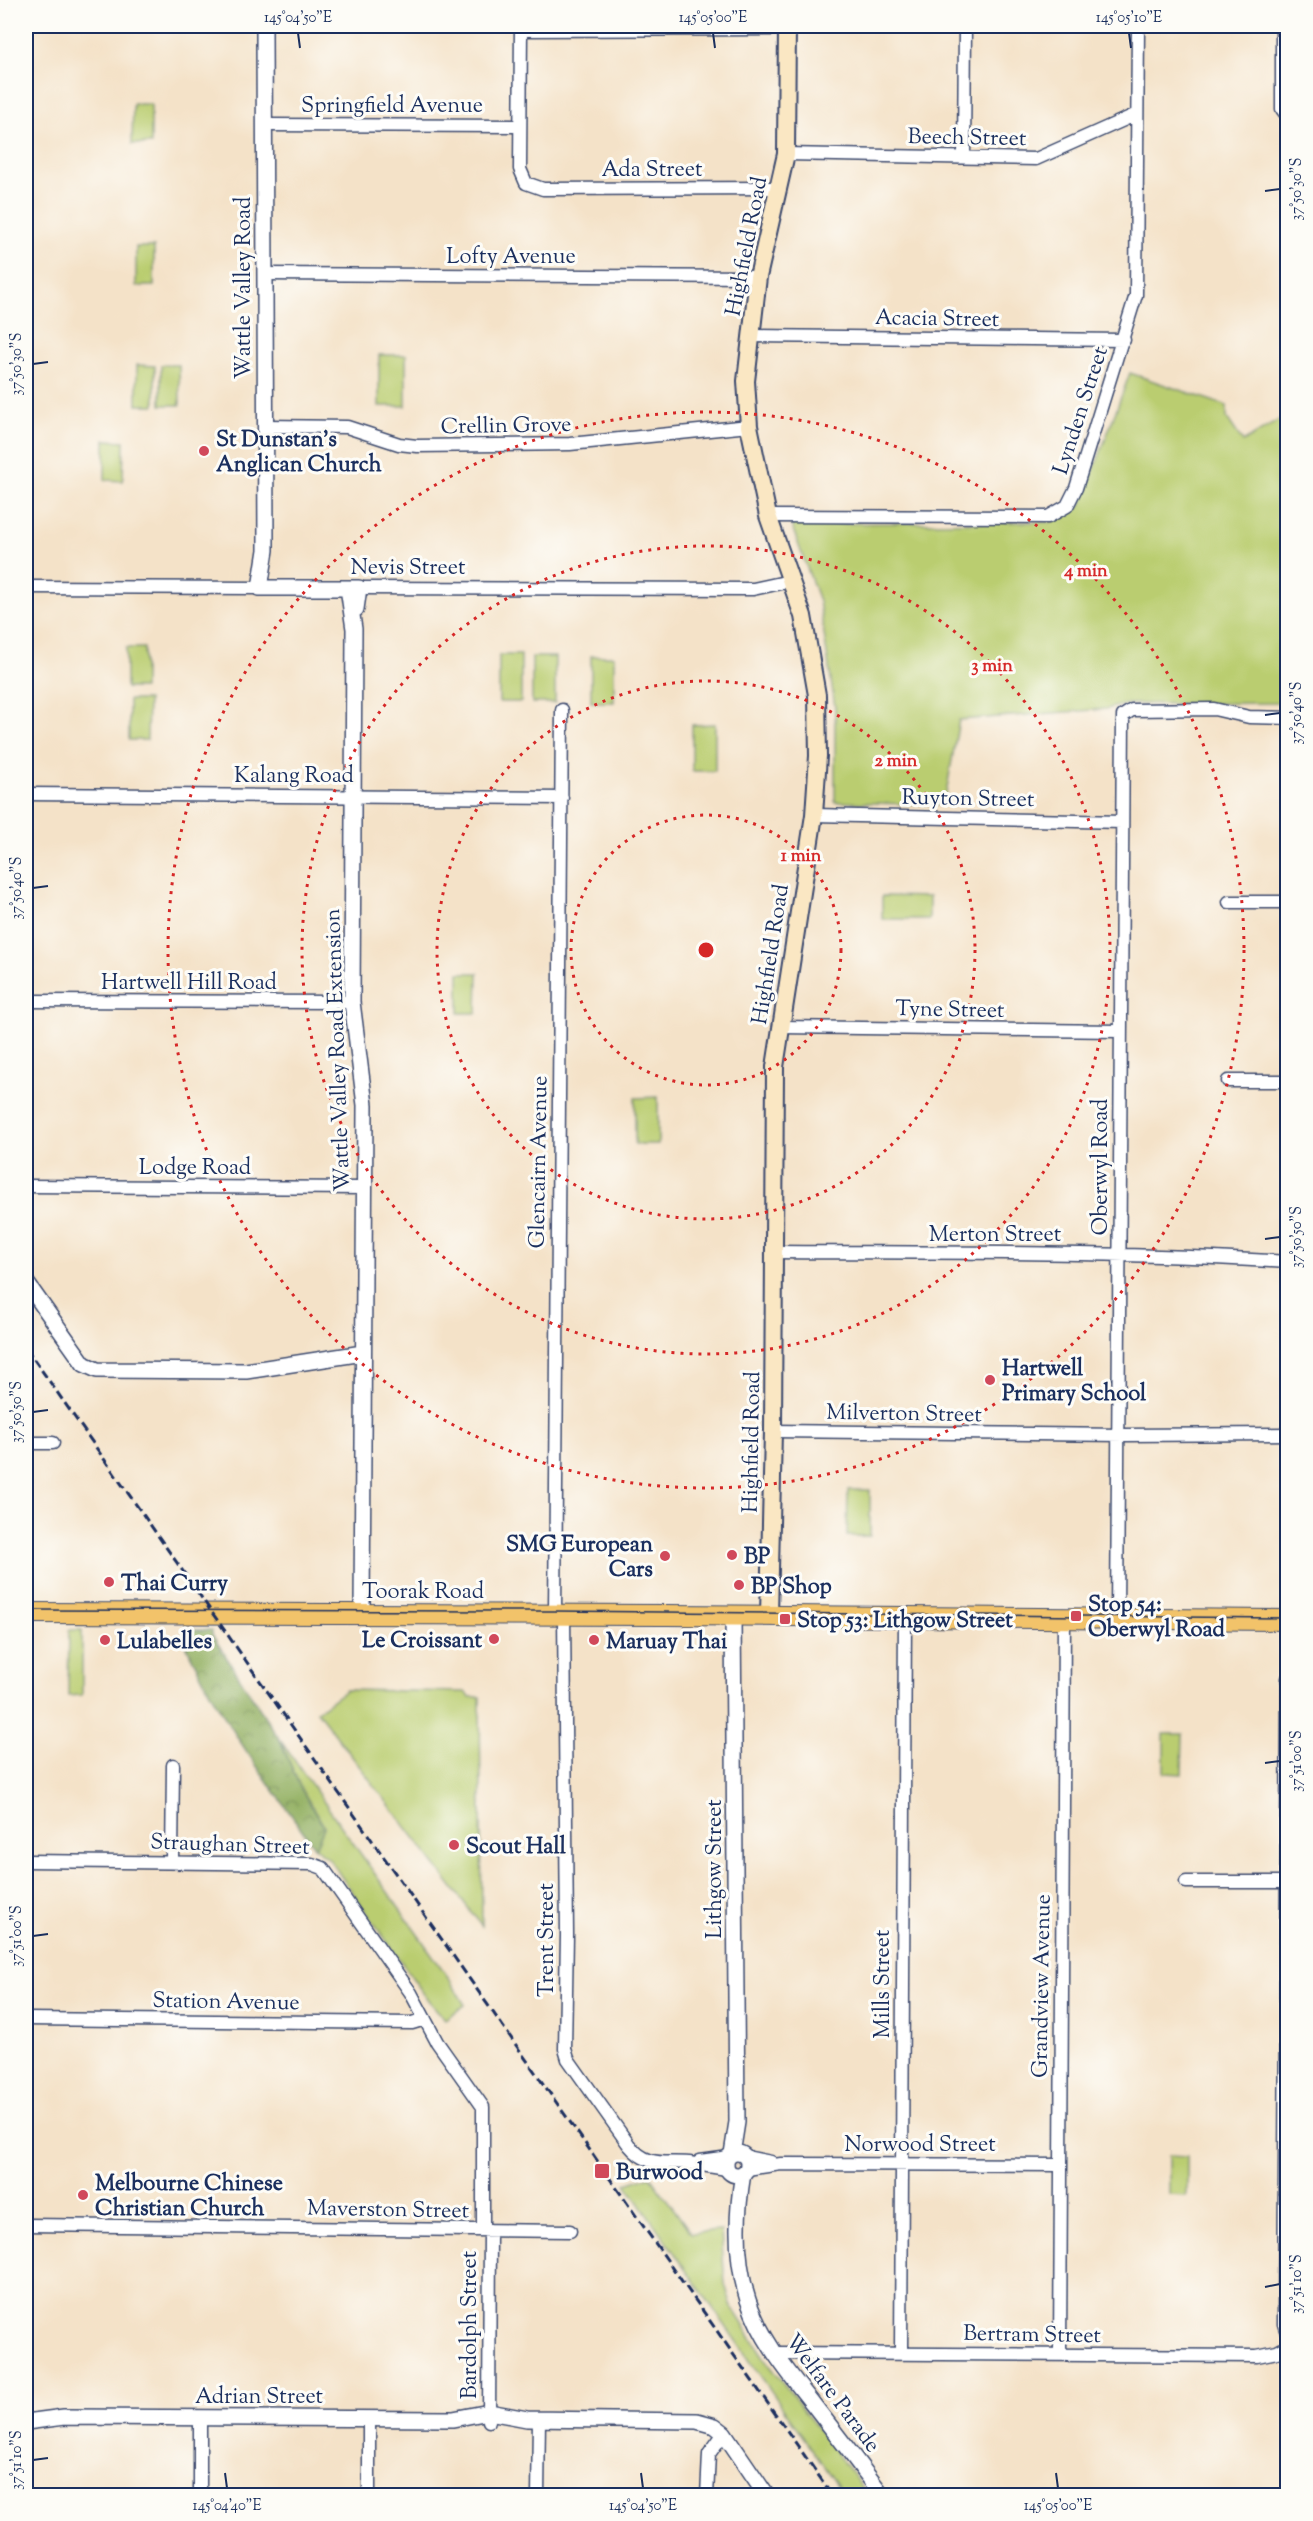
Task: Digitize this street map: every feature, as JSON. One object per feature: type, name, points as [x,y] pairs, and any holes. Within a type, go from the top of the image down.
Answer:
[{"type":"highway","name":"Toorak Road","points":[[26,1613],[560,1614],[1287,1620]]},
{"type":"main road","name":"Highfield Road","points":[[769,1616],[775,1252],[775,1067],[814,815],[818,756],[817,695],[804,616],[768,516],[749,426],[746,381],[758,277],[786,154],[787,27]]},
{"type":"street","name":"Wattle Valley Road","points":[[264,26],[266,588]]},
{"type":"street","points":[[964,157],[965,26]]},
{"type":"street","name":"Lynden Street","points":[[768,516],[1048,517],[1067,506],[1076,488],[1124,340],[1136,295],[1138,26]]},
{"type":"street","points":[[1282,26],[1282,109],[1287,117]]},
{"type":"street","points":[[520,126],[520,28],[787,27]]},
{"type":"street","name":"Beech Street","points":[[786,154],[1036,159],[1137,114]]},
{"type":"street","name":"Springfield Avenue","points":[[264,125],[520,126]]},
{"type":"street","name":"Ada Street","points":[[520,126],[520,169],[526,183],[543,189],[780,188]]},
{"type":"street","name":"Lofty Avenue","points":[[265,274],[758,277]]},
{"type":"street","name":"Acacia Street","points":[[751,336],[1124,340]]},
{"type":"street","name":"Crellin Grove","points":[[265,426],[347,427],[405,445],[440,446],[570,444],[749,426]]},
{"type":"street","name":"Nevis Street","points":[[26,587],[753,589],[790,581]]},
{"type":"street","name":"Wattle Valley Road Extension","points":[[354,588],[352,1002],[365,1095],[362,1614]]},
{"type":"street","name":"Oberwyl Road","points":[[1117,1619],[1123,716],[1132,710],[1214,709],[1249,717],[1287,718]]},
{"type":"street","name":"Glencairn Avenue","points":[[560,1614],[562,710]]},
{"type":"street","name":"Kalang Road","points":[[26,794],[562,798]]},
{"type":"street","name":"Ruyton Street","points":[[814,815],[1122,822]]},
{"type":"street","points":[[1228,902],[1287,902]]},
{"type":"street","name":"Hartwell Hill Road","points":[[26,1001],[352,1002]]},
{"type":"street","name":"Tyne Street","points":[[780,1027],[1120,1031]]},
{"type":"street","points":[[1228,1081],[1287,1081]]},
{"type":"street","name":"Lodge Road","points":[[26,1186],[364,1188]]},
{"type":"street","name":"Merton Street","points":[[775,1252],[1120,1254],[1287,1262]]},
{"type":"street","points":[[26,1282],[84,1364],[97,1370],[246,1371],[363,1353]]},
{"type":"street","name":"Milverton Street","points":[[773,1431],[1118,1435],[1287,1434]]},
{"type":"street","points":[[26,1443],[53,1443]]},
{"type":"street","name":"Trent Street","points":[[560,1614],[566,2055],[635,2153],[654,2162],[737,2163]]},
{"type":"street","name":"Lithgow Street","points":[[733,1615],[738,2204],[741,2271],[753,2312]]},
{"type":"street","name":"Mills Street","points":[[901,2352],[905,1617]]},
{"type":"street","name":"Grandview Avenue","points":[[1060,2355],[1064,1618]]},
{"type":"street","points":[[1287,1678],[1284,2324],[1287,2336]]},
{"type":"street","points":[[172,1862],[173,1765]]},
{"type":"street","name":"Straughan Street","points":[[26,1861],[312,1864],[320,1866],[405,1983],[425,2019]]},
{"type":"street","points":[[1186,1882],[1287,1882]]},
{"type":"street","name":"Station Avenue","points":[[26,2019],[412,2023],[425,2019]]},
{"type":"street","name":"Bardolph Street","points":[[425,2019],[437,2042],[484,2110],[489,2416]]},
{"type":"street","name":"Norwood Street","points":[[737,2163],[1060,2165]]},
{"type":"street","name":"Maverston Street","points":[[26,2225],[570,2231]]},
{"type":"street","name":"Welfare Parade","points":[[753,2312],[775,2353],[883,2496]]},
{"type":"street","name":"Bertram Street","points":[[775,2353],[1257,2356],[1277,2352],[1287,2346]]},
{"type":"street","name":"Adrian Street","points":[[26,2411],[64,2417]]},
{"type":"street","name":"Adrian Street","points":[[26,2422],[64,2417],[453,2419],[475,2422],[489,2416],[512,2423],[533,2419],[684,2420],[709,2424],[724,2433]]},
{"type":"street","points":[[200,2417],[200,2496]]},
{"type":"street","points":[[369,2418],[369,2496]]},
{"type":"street","points":[[533,2419],[538,2496]]},
{"type":"street","points":[[707,2496],[709,2454],[724,2433],[767,2496]]},
{"type":"green space","points":[[133,104],[151,104],[151,144],[132,144]]},
{"type":"green space","points":[[136,247],[154,247],[154,286],[136,286]]},
{"type":"green space","points":[[379,355],[406,355],[406,406],[379,406]]},
{"type":"green space","points":[[137,365],[155,366],[155,405],[137,405]]},
{"type":"green space","points":[[161,365],[179,365],[180,405],[161,405]]},
{"type":"green space","points":[[1130,373],[1227,406],[1227,418],[1243,442],[1287,415],[1287,703],[1128,704],[1106,709],[959,720],[944,805],[835,802],[835,707],[819,601],[791,524],[1051,522],[1080,507]]},
{"type":"green space","points":[[105,440],[124,441],[123,481],[105,480]]},
{"type":"green space","points":[[126,648],[144,648],[144,688],[126,688]]},
{"type":"green space","points":[[499,655],[521,655],[521,702],[499,702]]},
{"type":"green space","points":[[591,656],[614,656],[614,702],[591,702]]},
{"type":"green space","points":[[532,657],[555,657],[555,703],[532,703]]},
{"type":"green space","points":[[129,700],[148,700],[147,740],[129,740]]},
{"type":"green space","points":[[715,724],[715,771],[692,771],[692,725]]},
{"type":"green space","points":[[882,896],[929,897],[929,919],[882,919]]},
{"type":"green space","points":[[459,973],[478,973],[477,1013],[459,1013]]},
{"type":"green space","points":[[658,1097],[658,1144],[635,1144],[635,1098]]},
{"type":"green space","points":[[848,1490],[870,1490],[870,1536],[847,1536]]},
{"type":"green space","points":[[69,1630],[82,1630],[82,1695],[68,1696]]},
{"type":"green space","points":[[184,1630],[212,1630],[212,1635],[280,1740],[300,1787],[324,1827],[315,1848],[253,1760],[210,1692],[190,1655]]},
{"type":"green space","points":[[346,1690],[465,1692],[470,1697],[480,1697],[482,1926],[317,1711]]},
{"type":"green space","points":[[1164,1734],[1183,1734],[1182,1774],[1164,1773]]},
{"type":"green space","points":[[280,1740],[448,1977],[465,2005],[445,2019],[428,2000],[329,1859],[315,1848],[324,1826],[300,1787]]},
{"type":"green space","points":[[1169,2155],[1187,2156],[1187,2196],[1169,2195]]},
{"type":"green space","points":[[650,2176],[691,2233],[721,2231],[725,2284],[732,2307],[765,2359],[868,2495],[844,2495],[626,2184]]},
{"type":"tram line","points":[[26,1610],[555,1611],[1288,1618]]},
{"type":"railway","points":[[26,1348],[833,2496]]},
{"type":"place","name":"St Dunstan's Anglican Church","points":[[204,451]]},
{"type":"place","name":"Hartwell Primary School","points":[[990,1380]]},
{"type":"place","name":"BP","points":[[732,1555]]},
{"type":"place","name":"SMG European Cars","points":[[665,1556]]},
{"type":"place","name":"Thai Curry","points":[[109,1582]]},
{"type":"place","name":"BP Shop","points":[[739,1585]]},
{"type":"place","name":"Stop 54: Oberwyl Road","points":[[1076,1616]]},
{"type":"place","name":"Stop 53: Lithgow Street","points":[[785,1619]]},
{"type":"place","name":"Le Croissant","points":[[494,1639]]},
{"type":"place","name":"Lulabelles","points":[[105,1640]]},
{"type":"place","name":"Maruay Thai","points":[[594,1640]]},
{"type":"place","name":"Scout Hall","points":[[454,1845]]},
{"type":"place","name":"Burwood","points":[[602,2171]]},
{"type":"place","name":"Melbourne Chinese Christian Church","points":[[83,2195]]}]
